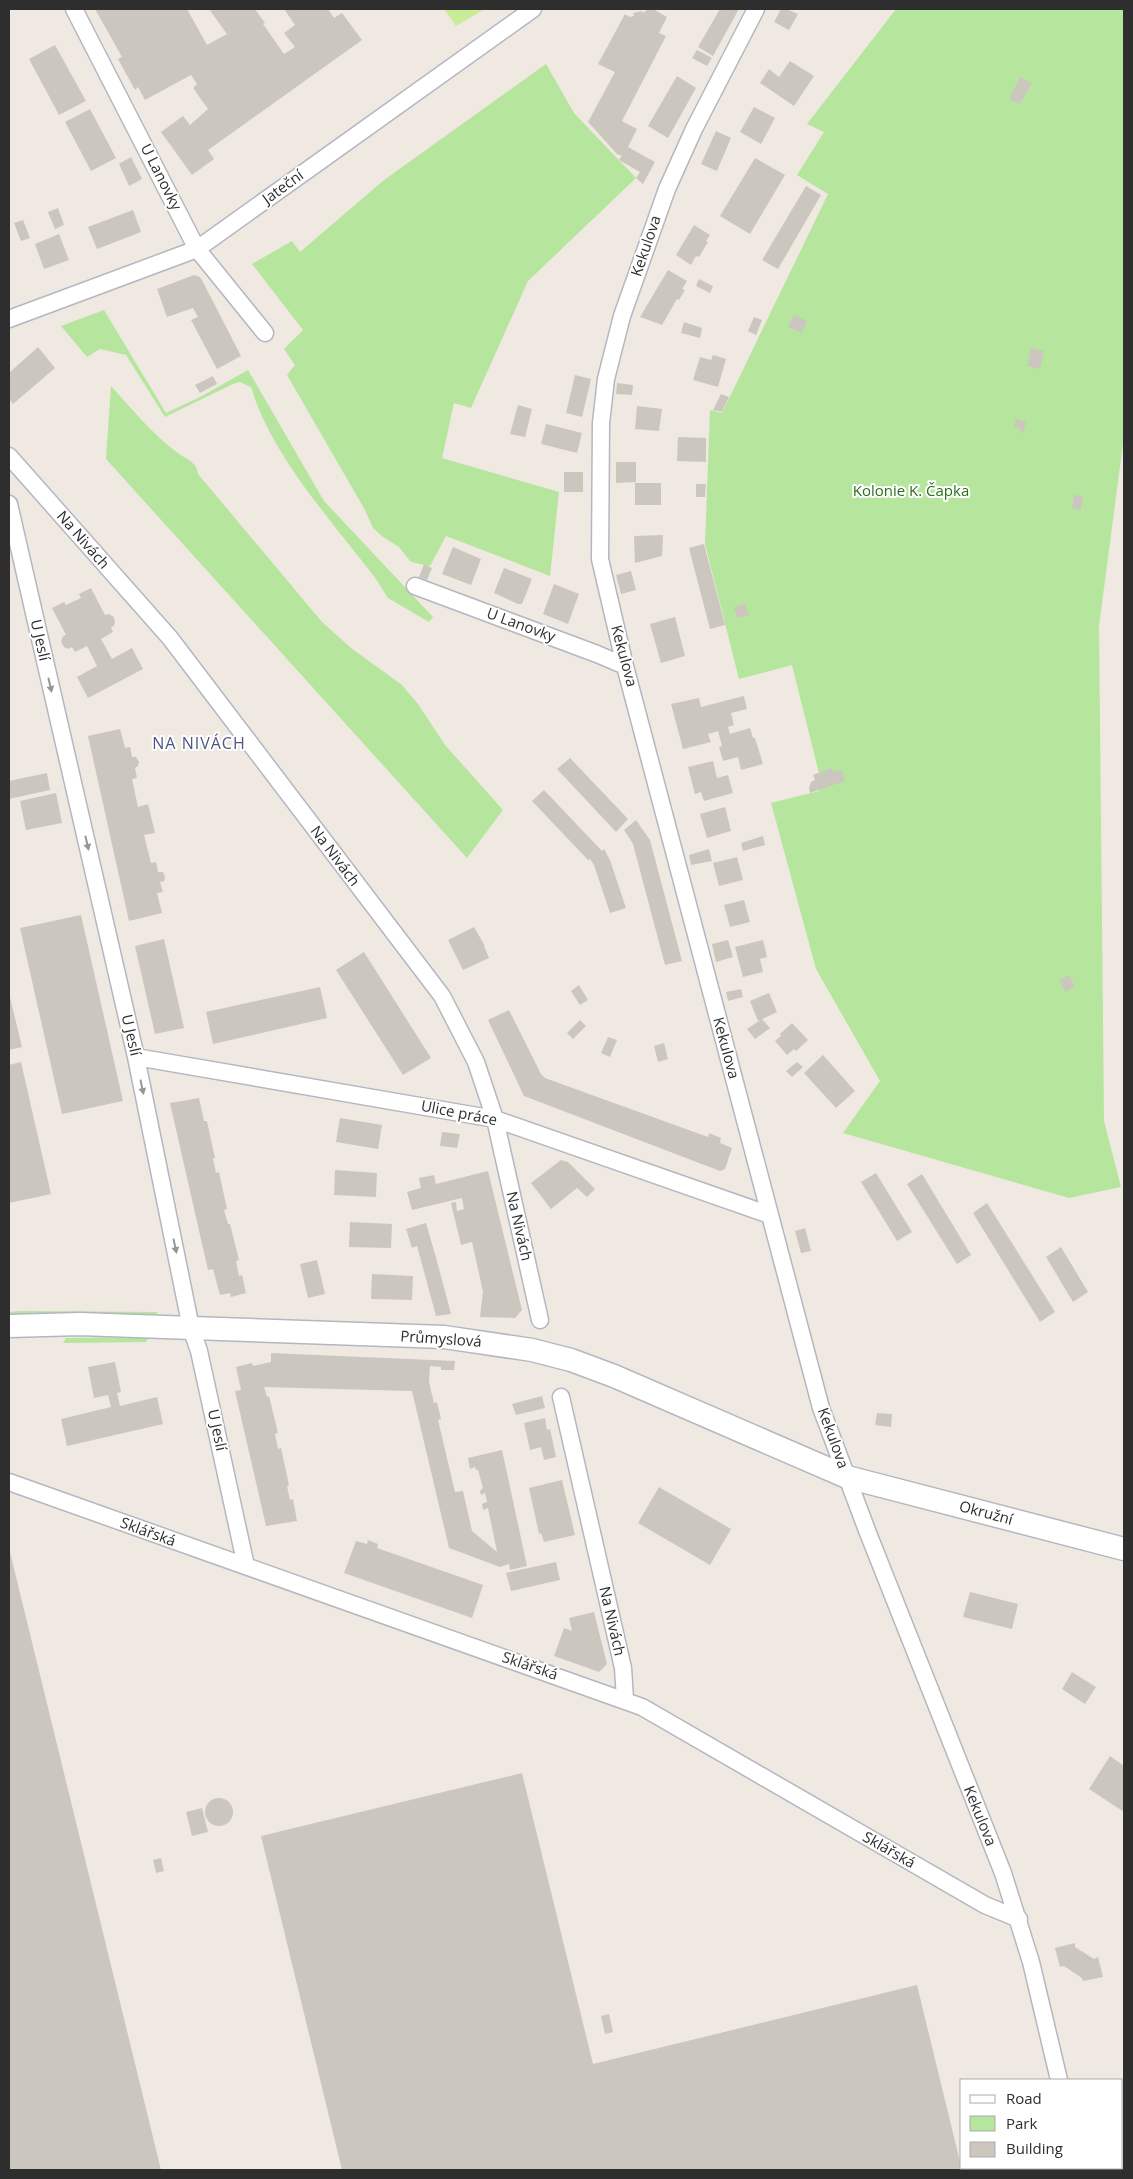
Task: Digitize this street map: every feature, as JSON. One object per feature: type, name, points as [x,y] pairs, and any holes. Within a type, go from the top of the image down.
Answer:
[{"type":"street","name":"U Lanovky","points":[[74,9],[197,248],[266,333]]},
{"type":"street","name":"Jateční","points":[[9,319],[197,248],[533,9]]},
{"type":"street","name":"Kekulova","points":[[756,9],[694,129],[667,189],[622,316],[606,379],[601,423],[600,559],[625,666],[821,1408],[871,1543],[1003,1873],[1019,1918],[1059,2079]]},
{"type":"street","name":"Na Nivách","points":[[9,456],[170,638],[442,996],[476,1062],[495,1118],[540,1320]]},
{"type":"street","name":"U Jeslí","points":[[9,504],[136,1057],[191,1328],[200,1351],[246,1566]]},
{"type":"street","name":"U Lanovky","points":[[415,586],[625,666]]},
{"type":"street","name":"Ulice práce","points":[[136,1057],[495,1118],[770,1215]]},
{"type":"street","name":"Průmyslová","points":[[9,1326],[80,1324],[444,1337],[532,1350],[571,1360],[614,1376],[847,1477]]},
{"type":"street","name":"Na Nivách","points":[[561,1397],[623,1668],[625,1699]]},
{"type":"street","name":"Okružní","points":[[847,1477],[1124,1548]]},
{"type":"street","name":"Sklářská","points":[[9,1482],[625,1699],[662,1717],[985,1905],[1019,1918]]},
{"type":"green space","points":[[444,9],[485,9],[456,26]]},
{"type":"green space","name":"Kolonie K. Čapka","points":[[896,9],[1124,9],[1124,436],[1099,626],[1104,1121],[1121,1187],[1069,1198],[843,1133],[880,1081],[816,969],[771,803],[819,791],[819,773],[792,665],[739,679],[705,544],[710,410],[722,413],[828,194],[797,175],[824,132],[807,124]]},
{"type":"green space","points":[[546,64],[574,113],[636,178],[528,281],[471,408],[454,403],[442,458],[559,492],[550,576],[446,536],[430,566],[411,562],[399,547],[373,528],[365,510],[287,375],[295,365],[284,349],[303,330],[252,264],[292,241],[300,252],[384,180]]},
{"type":"green space","points":[[104,310],[166,413],[200,397],[248,370],[324,501],[433,617],[429,622],[388,598],[376,579],[323,512],[288,463],[273,439],[251,387],[240,382],[233,384],[165,417],[126,355],[100,349],[87,357],[61,326]]},
{"type":"green space","points":[[111,386],[160,438],[196,467],[198,474],[322,622],[351,648],[402,685],[418,704],[445,745],[503,810],[467,858],[106,459]]},
{"type":"green space","points":[[9,1312],[157,1312],[157,1314],[9,1318]]},
{"type":"green space","points":[[149,1337],[146,1342],[63,1343],[66,1338]]},
{"type":"building","points":[[95,9],[187,9],[207,45],[227,34],[209,9],[255,9],[284,54],[295,47],[284,33],[295,25],[284,9],[328,9],[334,18],[342,13],[362,40],[208,150],[214,159],[192,175],[161,132],[183,116],[190,125],[208,109],[193,88],[197,84],[191,75],[145,100],[138,87],[135,90],[118,59],[122,57]]},
{"type":"building","points":[[648,9],[653,9],[667,17],[659,33],[666,36],[622,121],[637,129],[628,147],[655,162],[643,184],[636,178],[640,172],[619,160],[622,156],[617,154],[588,122],[615,72],[598,64],[625,14],[630,17],[634,16],[633,13],[642,11],[643,13]]},
{"type":"building","points":[[720,9],[739,9],[713,56],[698,47]]},
{"type":"building","points":[[781,9],[798,14],[789,30],[774,22]]},
{"type":"building","points":[[55,45],[86,101],[59,115],[29,59]]},
{"type":"building","points":[[697,50],[712,58],[707,66],[692,58]]},
{"type":"building","points":[[790,61],[814,76],[794,106],[760,83],[769,69],[779,77]]},
{"type":"building","points":[[677,76],[696,88],[668,138],[648,126]]},
{"type":"building","points":[[1020,77],[1032,83],[1020,104],[1009,99]]},
{"type":"building","points":[[754,107],[775,118],[761,144],[740,132]]},
{"type":"building","points":[[90,109],[116,158],[91,171],[65,122]]},
{"type":"building","points":[[716,131],[731,138],[717,171],[701,164]]},
{"type":"building","points":[[131,157],[142,179],[129,186],[119,164]]},
{"type":"building","points":[[755,158],[785,175],[750,234],[720,216]]},
{"type":"building","points":[[806,186],[821,195],[778,269],[762,260]]},
{"type":"building","points":[[58,208],[64,225],[55,229],[48,212]]},
{"type":"building","points":[[133,210],[141,232],[97,249],[88,227]]},
{"type":"building","points":[[23,220],[30,238],[21,241],[14,223]]},
{"type":"building","points":[[694,225],[710,235],[699,257],[696,256],[691,265],[676,255]]},
{"type":"building","points":[[59,234],[69,260],[44,269],[35,244]]},
{"type":"building","points":[[668,270],[687,281],[682,289],[685,290],[679,300],[677,299],[662,325],[640,317]]},
{"type":"building","points":[[194,275],[200,277],[241,356],[217,369],[191,320],[198,317],[193,308],[167,317],[157,289]]},
{"type":"building","points":[[699,279],[713,286],[710,293],[696,286]]},
{"type":"building","points":[[794,315],[807,321],[802,333],[788,327]]},
{"type":"building","points":[[754,317],[762,320],[756,335],[748,331]]},
{"type":"building","points":[[684,322],[702,328],[700,338],[681,333]]},
{"type":"building","points":[[38,347],[55,368],[13,404],[9,399],[9,373]]},
{"type":"building","points":[[1031,348],[1044,351],[1040,369],[1027,366]]},
{"type":"building","points":[[713,355],[726,359],[718,387],[693,380],[700,357],[711,360]]},
{"type":"building","points":[[575,375],[591,379],[582,417],[566,413]]},
{"type":"building","points":[[213,376],[217,384],[200,393],[195,385]]},
{"type":"building","points":[[617,383],[633,385],[632,395],[616,394]]},
{"type":"building","points":[[721,394],[729,397],[722,412],[713,410]]},
{"type":"building","points":[[518,405],[532,409],[525,437],[510,434]]},
{"type":"building","points":[[637,406],[662,409],[659,431],[635,429]]},
{"type":"building","points":[[1016,419],[1026,422],[1023,433],[1020,432],[1021,429],[1014,427]]},
{"type":"building","points":[[546,424],[582,433],[577,453],[541,444]]},
{"type":"building","points":[[678,437],[706,438],[706,462],[677,461]]},
{"type":"building","points":[[616,462],[636,462],[636,482],[616,483]]},
{"type":"building","points":[[564,472],[583,472],[583,492],[564,492]]},
{"type":"building","points":[[635,483],[661,483],[661,505],[635,505]]},
{"type":"building","points":[[696,484],[706,484],[705,497],[696,497]]},
{"type":"building","points":[[1074,495],[1083,496],[1081,510],[1072,508]]},
{"type":"building","points":[[663,535],[662,556],[635,563],[634,536]]},
{"type":"building","points":[[704,544],[725,625],[710,629],[689,548]]},
{"type":"building","points":[[453,547],[481,559],[471,585],[442,574]]},
{"type":"building","points":[[424,564],[432,568],[427,580],[419,577]]},
{"type":"building","points":[[504,568],[532,579],[522,604],[494,593]]},
{"type":"building","points":[[631,571],[636,590],[621,594],[616,575]]},
{"type":"building","points":[[554,584],[579,594],[568,624],[543,614]]},
{"type":"building","points":[[91,588],[105,615],[113,616],[115,621],[114,626],[111,627],[113,632],[101,639],[112,659],[132,648],[143,669],[88,698],[77,677],[97,666],[87,646],[75,652],[72,647],[69,649],[64,647],[61,642],[63,636],[66,635],[52,608],[64,602],[66,605],[81,598],[79,594]]},
{"type":"building","points":[[745,604],[749,615],[737,618],[734,607]]},
{"type":"building","points":[[675,617],[685,656],[661,663],[650,624]]},
{"type":"building","points":[[744,696],[747,709],[731,713],[734,725],[728,727],[730,734],[750,728],[763,764],[741,770],[738,757],[723,761],[719,747],[722,746],[718,731],[708,734],[711,742],[683,749],[671,704],[699,698],[701,707]]},
{"type":"building","points":[[120,729],[125,748],[130,747],[132,757],[136,757],[139,762],[135,768],[137,778],[132,779],[138,807],[148,804],[155,833],[144,835],[151,863],[156,862],[158,872],[163,872],[165,877],[164,881],[160,882],[163,892],[157,893],[162,913],[129,921],[88,736]]},
{"type":"building","points":[[570,758],[628,819],[616,832],[557,769]]},
{"type":"building","points":[[713,761],[717,778],[728,775],[733,793],[704,801],[701,792],[695,794],[688,767]]},
{"type":"building","points":[[832,768],[833,772],[842,770],[845,781],[810,793],[811,782],[815,780],[813,775]]},
{"type":"building","points":[[47,773],[50,790],[9,799],[9,781]]},
{"type":"building","points":[[544,790],[602,851],[604,849],[610,860],[626,908],[610,913],[594,865],[590,859],[588,860],[532,801]]},
{"type":"building","points":[[56,793],[62,823],[26,830],[20,801]]},
{"type":"building","points":[[725,807],[731,831],[707,838],[700,814]]},
{"type":"building","points":[[636,820],[650,840],[682,961],[665,965],[633,844],[624,830]]},
{"type":"building","points":[[763,836],[765,845],[743,851],[741,843]]},
{"type":"building","points":[[709,849],[712,861],[691,865],[689,855]]},
{"type":"building","points":[[737,857],[743,880],[719,886],[713,863]]},
{"type":"building","points":[[744,900],[750,922],[730,927],[724,905]]},
{"type":"building","points":[[81,915],[123,1101],[62,1114],[20,928]]},
{"type":"building","points":[[474,927],[485,946],[489,958],[463,970],[448,940]]},
{"type":"building","points":[[164,939],[184,1028],[155,1034],[135,946]]},
{"type":"building","points":[[728,940],[733,957],[716,962],[712,944]]},
{"type":"building","points":[[763,940],[767,957],[760,959],[763,972],[743,977],[735,947]]},
{"type":"building","points":[[364,952],[431,1058],[403,1075],[336,970]]},
{"type":"building","points":[[1069,975],[1075,987],[1066,992],[1059,980]]},
{"type":"building","points":[[579,985],[588,1000],[580,1005],[571,991]]},
{"type":"building","points":[[320,987],[327,1018],[213,1044],[206,1012]]},
{"type":"building","points":[[741,989],[743,997],[728,1001],[726,992]]},
{"type":"building","points":[[9,993],[22,1047],[9,1050]]},
{"type":"building","points":[[769,993],[777,1012],[758,1021],[750,1001]]},
{"type":"building","points":[[509,1010],[541,1074],[545,1078],[708,1137],[709,1133],[721,1138],[720,1143],[732,1148],[725,1169],[720,1171],[524,1096],[488,1020]]},
{"type":"building","points":[[762,1019],[770,1028],[755,1039],[747,1029]]},
{"type":"building","points":[[580,1020],[586,1026],[573,1039],[567,1033]]},
{"type":"building","points":[[792,1023],[808,1040],[796,1051],[794,1049],[787,1055],[775,1041]]},
{"type":"building","points":[[608,1037],[617,1040],[610,1057],[601,1053]]},
{"type":"building","points":[[664,1043],[668,1059],[658,1062],[654,1046]]},
{"type":"building","points":[[823,1055],[855,1091],[836,1108],[804,1073]]},
{"type":"building","points":[[21,1062],[51,1194],[9,1203],[9,1065]]},
{"type":"building","points":[[797,1062],[803,1067],[792,1077],[786,1071]]},
{"type":"building","points":[[199,1098],[204,1121],[207,1121],[215,1158],[213,1158],[216,1173],[219,1172],[227,1209],[224,1210],[228,1224],[230,1224],[239,1260],[236,1261],[239,1276],[242,1275],[246,1293],[231,1297],[230,1293],[220,1295],[213,1269],[208,1270],[170,1103]]},
{"type":"building","points":[[340,1118],[382,1125],[378,1149],[336,1142]]},
{"type":"building","points":[[442,1132],[460,1134],[457,1148],[440,1146]]},
{"type":"building","points":[[561,1160],[568,1162],[595,1189],[587,1197],[577,1188],[551,1209],[531,1183]]},
{"type":"building","points":[[335,1170],[377,1173],[376,1197],[334,1195]]},
{"type":"building","points":[[488,1171],[522,1310],[515,1318],[480,1317],[483,1292],[472,1242],[461,1245],[451,1203],[456,1202],[457,1211],[464,1209],[462,1198],[412,1210],[407,1192],[421,1188],[419,1178],[434,1175],[436,1184]]},
{"type":"building","points":[[876,1173],[912,1232],[897,1241],[861,1182]]},
{"type":"building","points":[[922,1174],[971,1255],[957,1264],[907,1184]]},
{"type":"building","points":[[987,1203],[1055,1312],[1040,1322],[973,1213]]},
{"type":"building","points":[[350,1222],[392,1224],[391,1248],[349,1247]]},
{"type":"building","points":[[426,1223],[451,1314],[436,1316],[417,1246],[412,1248],[406,1229]]},
{"type":"building","points":[[805,1228],[811,1251],[801,1253],[795,1231]]},
{"type":"building","points":[[1061,1247],[1088,1292],[1073,1302],[1046,1257]]},
{"type":"building","points":[[317,1260],[325,1294],[308,1298],[300,1264]]},
{"type":"building","points":[[372,1274],[413,1276],[412,1300],[371,1299]]},
{"type":"building","points":[[271,1353],[455,1361],[454,1370],[441,1370],[441,1367],[430,1366],[429,1382],[434,1403],[437,1402],[441,1419],[438,1420],[455,1492],[463,1491],[472,1531],[497,1552],[488,1508],[483,1510],[482,1504],[487,1502],[485,1493],[481,1495],[480,1491],[483,1488],[478,1470],[475,1467],[470,1469],[468,1458],[502,1450],[527,1566],[510,1570],[509,1564],[500,1567],[449,1548],[412,1391],[264,1387],[267,1397],[269,1396],[278,1433],[275,1434],[278,1449],[281,1448],[289,1485],[287,1486],[290,1500],[293,1499],[297,1521],[266,1526],[235,1391],[241,1390],[236,1367],[252,1363],[253,1366],[271,1362]]},
{"type":"building","points":[[115,1362],[121,1392],[117,1393],[120,1406],[157,1397],[163,1424],[67,1446],[61,1419],[111,1407],[108,1395],[94,1398],[88,1367]]},
{"type":"building","points":[[542,1396],[545,1408],[516,1415],[512,1404]]},
{"type":"building","points":[[877,1413],[892,1414],[891,1427],[875,1425]]},
{"type":"building","points":[[545,1418],[547,1430],[550,1429],[556,1457],[544,1460],[541,1447],[530,1450],[524,1423]]},
{"type":"building","points":[[562,1480],[575,1535],[544,1542],[541,1533],[539,1534],[529,1488]]},
{"type":"building","points":[[659,1487],[731,1529],[710,1565],[638,1523]]},
{"type":"building","points":[[368,1540],[378,1544],[377,1548],[483,1585],[472,1618],[344,1573],[356,1541],[367,1544]]},
{"type":"building","points":[[9,1548],[161,2170],[9,2170]]},
{"type":"building","points":[[556,1562],[560,1580],[511,1591],[506,1573]]},
{"type":"building","points":[[970,1592],[1018,1604],[1012,1629],[963,1617]]},
{"type":"building","points":[[594,1612],[607,1664],[599,1672],[554,1656],[564,1628],[572,1631],[569,1618]]},
{"type":"building","points":[[1072,1672],[1096,1687],[1085,1704],[1062,1689]]},
{"type":"building","points":[[1110,1756],[1124,1766],[1124,1812],[1089,1789]]},
{"type":"building","points":[[522,1773],[593,2064],[917,1985],[960,2162],[960,2169],[962,2170],[342,2170],[261,1836]]},
{"type":"building","points":[[219,1798],[229,1802],[233,1812],[229,1822],[219,1826],[209,1822],[205,1812],[209,1802]]},
{"type":"building","points":[[202,1808],[208,1832],[192,1836],[186,1812]]},
{"type":"building","points":[[161,1858],[164,1871],[156,1873],[153,1860]]},
{"type":"building","points":[[1075,1943],[1075,1947],[1094,1959],[1098,1957],[1103,1977],[1083,1981],[1082,1978],[1064,1966],[1060,1967],[1055,1948]]},
{"type":"building","points":[[609,2014],[613,2032],[605,2034],[601,2016]]},
{"type":"district","name":"NA NIVÁCH","points":[[199,743]]}]
